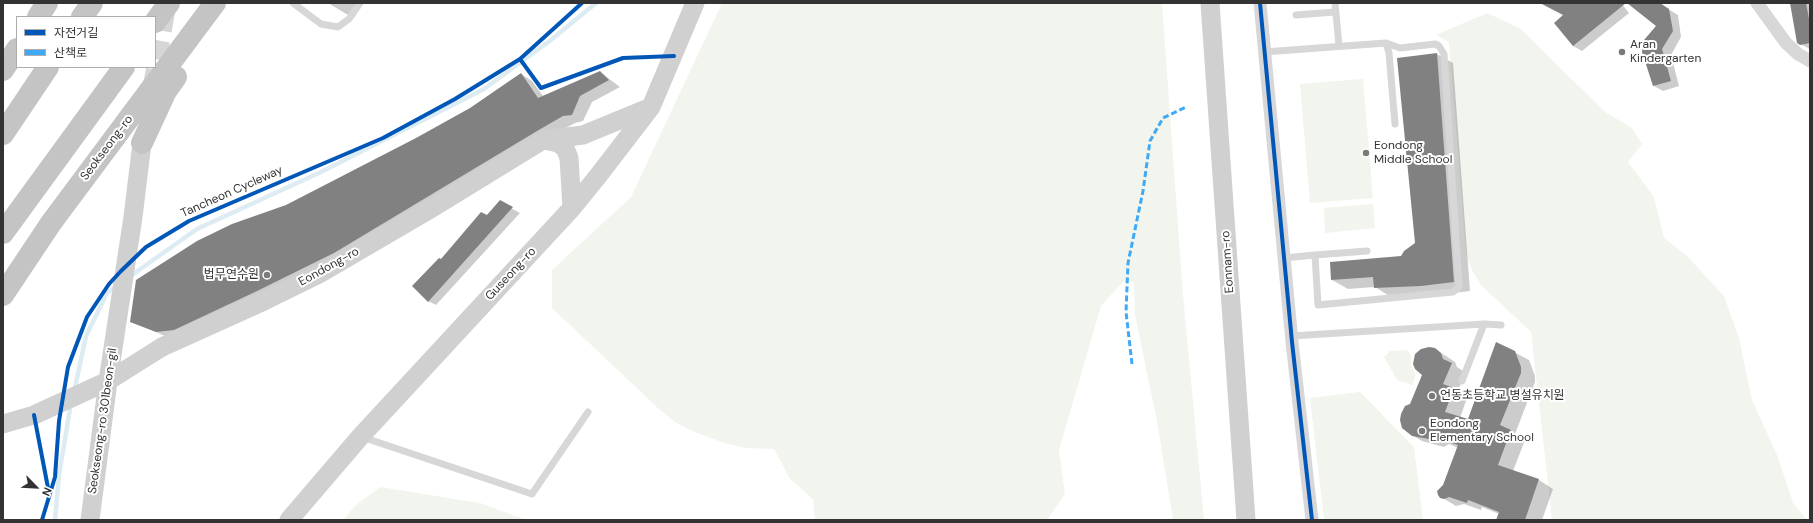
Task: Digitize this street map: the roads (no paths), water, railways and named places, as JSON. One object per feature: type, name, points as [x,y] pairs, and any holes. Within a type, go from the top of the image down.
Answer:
[{"type":"highway","points":[[39,16],[47,3]]},
{"type":"highway","points":[[83,16],[92,3]]},
{"type":"highway","points":[[156,21],[168,3]]},
{"type":"highway","name":"Seokseong-ro","points":[[3,295],[51,223],[215,3]]},
{"type":"highway","points":[[142,143],[166,91],[229,3]]},
{"type":"highway","points":[[3,70],[16,50]]},
{"type":"highway","points":[[3,134],[47,68]]},
{"type":"highway","points":[[3,233],[123,68]]},
{"type":"main road","name":"Guseong-ro","points":[[289,520],[360,437],[572,208],[651,107],[674,56],[695,3]]},
{"type":"main road","name":"Eonnam-ro","points":[[1210,3],[1246,520]]},
{"type":"main road","name":"Eondong-ro","points":[[3,424],[34,415],[39,411],[108,381],[162,347],[264,301],[319,274],[432,208],[543,140],[583,135],[651,107]]},
{"type":"main road","points":[[543,140],[558,142],[565,148],[569,158],[572,208]]},
{"type":"main road","name":"Seokseong-ro 301beon-gil","points":[[90,520],[142,143]]},
{"type":"street","points":[[1260,3],[1291,336],[1312,520]]},
{"type":"street","points":[[1758,3],[1786,43],[1798,54],[1810,61]]},
{"type":"lane","points":[[292,3],[321,24],[338,27],[350,19],[360,3]]},
{"type":"lane","points":[[1335,3],[1339,46]]},
{"type":"lane","points":[[1296,15],[1335,12]]},
{"type":"lane","points":[[1264,52],[1386,43],[1400,48],[1435,44],[1443,49],[1459,287],[1453,292],[1318,305],[1315,255]]},
{"type":"lane","points":[[1386,43],[1389,53],[1395,124]]},
{"type":"lane","points":[[1284,258],[1367,251]]},
{"type":"lane","points":[[1291,336],[1484,324],[1501,326]]},
{"type":"lane","points":[[1462,380],[1484,324]]},
{"type":"lane","points":[[360,437],[532,494],[588,412]]},
{"type":"waterway","points":[[129,277],[197,229],[321,172],[484,89],[551,40],[596,3]]},
{"type":"waterway","points":[[74,392],[86,336],[107,293],[117,286]]},
{"type":"waterway","points":[[55,520],[59,475],[71,403]]},
{"type":"tunnel","points":[[156,66],[167,4]]},
{"type":"tunnel","points":[[152,88],[156,68]]},
{"type":"place","name":"Aran Kindergarten","points":[[1622,52]]},
{"type":"place","name":"Eondong Middle School","points":[[1366,153]]},
{"type":"place","name":"법무연수원","points":[[267,275]]},
{"type":"place","name":"언동초등학교 병설유치원","points":[[1432,396]]},
{"type":"place","name":"Eondong Elementary School","points":[[1422,431]]}]
